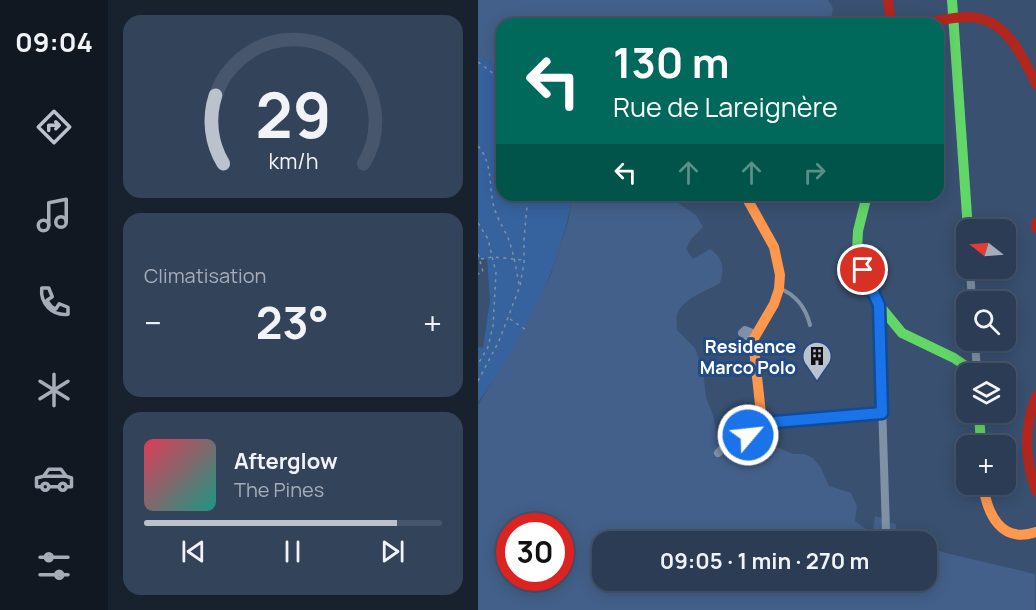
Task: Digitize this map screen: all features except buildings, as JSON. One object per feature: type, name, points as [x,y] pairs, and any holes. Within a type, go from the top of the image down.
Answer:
[{"type":"street","points":[[888,0],[890,18]]},
{"type":"street","points":[[952,0],[967,219]]},
{"type":"street","points":[[944,20],[973,17],[989,20],[1004,30],[1036,84]]},
{"type":"street","points":[[749,201],[770,236],[778,256],[781,276],[772,308],[754,337],[762,423]]},
{"type":"street","points":[[866,201],[858,231],[857,251],[879,305],[902,333],[961,363]]},
{"type":"street","points":[[879,305],[886,531]]},
{"type":"street","points":[[1036,396],[1028,415],[1026,458],[1036,491]]},
{"type":"street","points":[[731,439],[741,442],[746,438],[748,432],[762,423],[882,413]]},
{"type":"street","points":[[718,453],[731,439],[730,429],[736,423],[744,425],[748,432]]},
{"type":"street","points":[[984,495],[992,517],[1002,530],[1020,536],[1036,532]]},
{"type":"lane","points":[[779,288],[799,301],[807,314],[810,325]]},
{"type":"path","points":[[478,62],[496,76]]},
{"type":"path","points":[[478,146],[486,159],[490,172],[491,193],[496,213],[508,238],[520,286]]},
{"type":"path","points":[[478,381],[499,341],[520,286],[528,201]]},
{"type":"path","points":[[478,223],[488,239],[496,273],[493,326],[487,347],[478,364]]},
{"type":"path","points":[[478,254],[483,272],[478,273]]},
{"type":"path","points":[[481,259],[493,257],[524,260]]},
{"type":"path","points":[[509,318],[526,330]]},
{"type":"shaded area","points":[[478,0],[828,0],[833,8],[831,18],[496,18],[496,67],[478,53]]},
{"type":"shaded area","points":[[478,53],[496,67],[496,201],[572,201],[559,251],[538,304],[510,355],[478,402],[478,347],[483,348],[490,300],[487,259],[478,259]]},
{"type":"shaded area","points":[[572,201],[675,201],[696,215],[703,227],[692,238],[686,249],[693,259],[710,249],[722,264],[720,283],[689,300],[677,316],[677,330],[695,348],[703,370],[706,397],[713,415],[721,454],[730,455],[764,442],[793,454],[804,454],[813,458],[821,468],[829,486],[851,493],[857,506],[855,521],[867,530],[873,529],[875,516],[882,518],[888,531],[592,531],[592,591],[937,591],[937,550],[1035,574],[1035,610],[478,610],[478,405],[518,340],[550,277],[568,222]]},
{"type":"shaded area","points":[[890,523],[896,524],[895,531],[889,531]]},
{"type":"traffic: fast","points":[[952,0],[967,219]]},
{"type":"traffic: fast","points":[[866,201],[858,231],[857,251],[879,305],[902,333],[961,363]]},
{"type":"traffic: fast","points":[[980,423],[980,435]]},
{"type":"traffic: slow","points":[[748,201],[774,247],[780,275],[779,289],[774,304],[753,340],[762,423]]},
{"type":"traffic: slow","points":[[985,495],[992,516],[1005,530],[1024,535],[1036,532]]},
{"type":"traffic: jam","points":[[888,0],[890,18]]},
{"type":"traffic: jam","points":[[944,19],[970,17],[994,24],[1012,41],[1036,84]]},
{"type":"traffic: jam","points":[[1036,223],[1036,228]]},
{"type":"traffic: jam","points":[[1036,396],[1029,420],[1027,444],[1029,467],[1036,491]]},
{"type":"place","name":"Residence Marco Polo","points":[[817,382]]},
{"type":"route","points":[[748,435],[748,432],[762,423],[882,413],[879,305],[863,270]]}]
